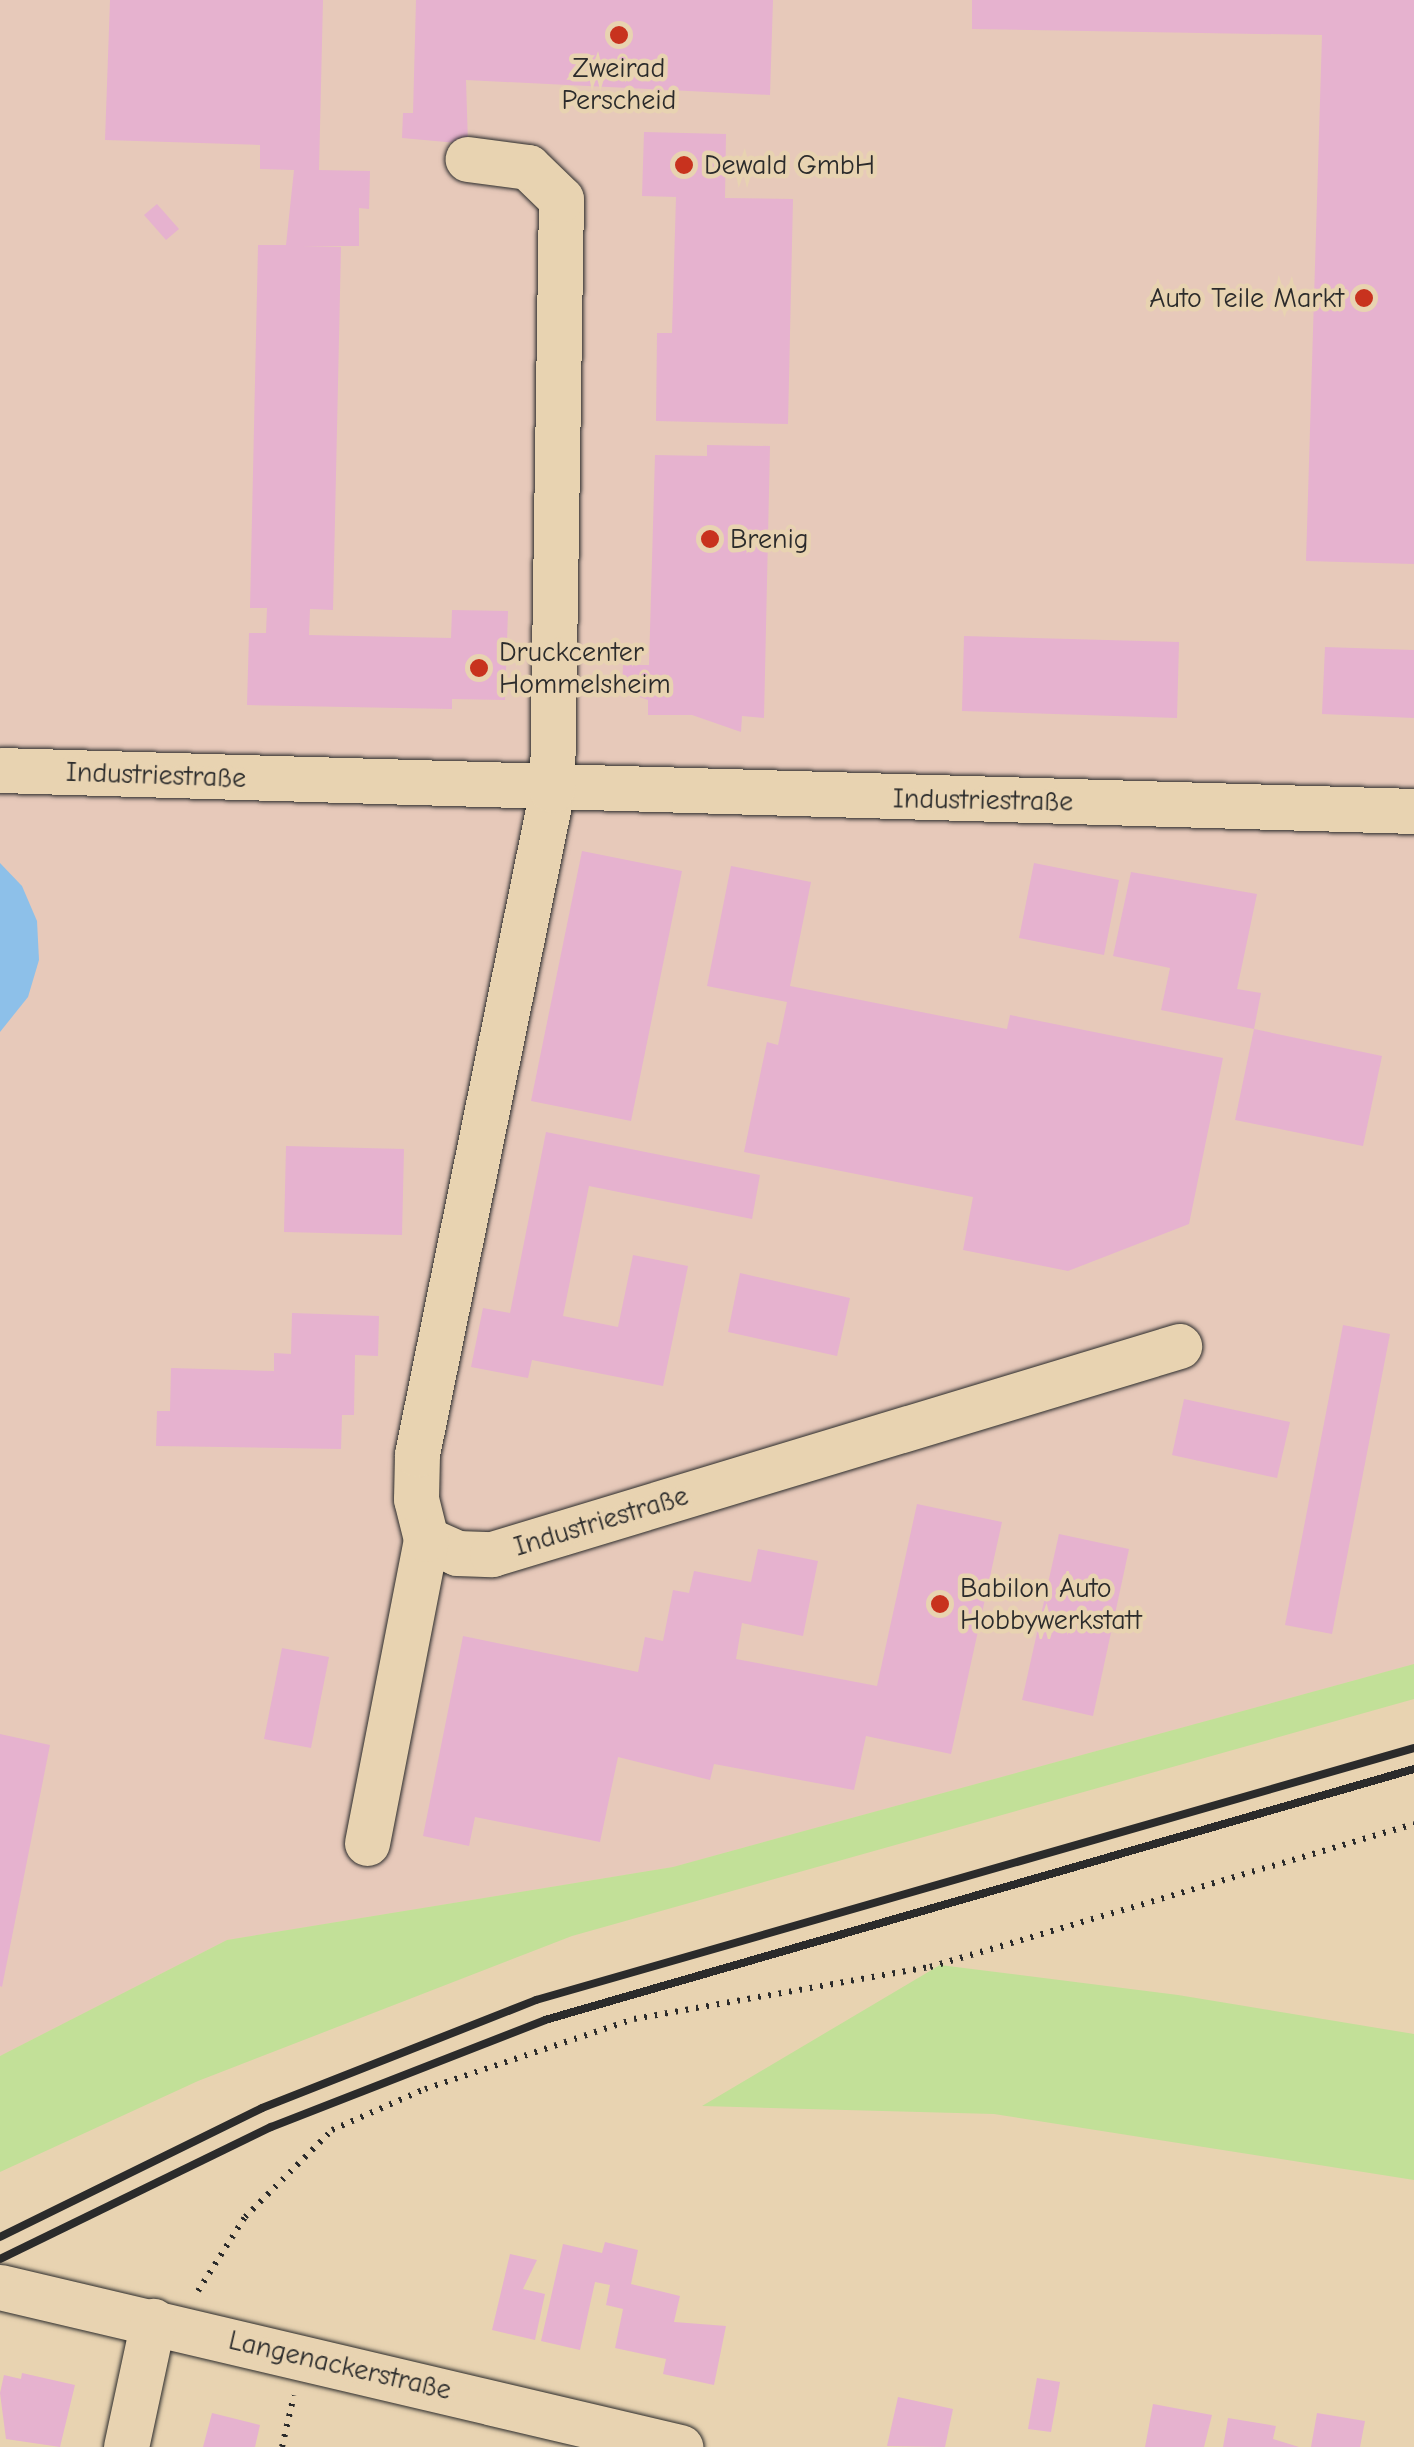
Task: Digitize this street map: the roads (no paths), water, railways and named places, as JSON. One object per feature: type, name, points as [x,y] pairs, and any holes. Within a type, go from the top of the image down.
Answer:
[{"type":"street","points":[[367,1843],[426,1539],[416,1499],[416,1454],[552,790],[560,199],[528,168],[468,159]]},
{"type":"street","name":"Industriestraße","points":[[0,770],[552,790],[1414,811]]},
{"type":"street","name":"Industriestraße","points":[[426,1539],[457,1553],[492,1554],[1179,1346]]},
{"type":"street","name":"Langenackerstraße","points":[[0,2286],[680,2447]]},
{"type":"street","points":[[126,2447],[169,2324]]},
{"type":"water","points":[[0,863],[22,886],[37,921],[39,960],[28,997],[0,1032]]},
{"type":"railway","points":[[0,2237],[262,2108],[536,2000],[1414,1748]]},
{"type":"railway","points":[[0,2259],[271,2127],[545,2020],[1414,1769]]},
{"type":"place","name":"Zweirad Perscheid","points":[[619,35]]},
{"type":"place","name":"Dewald GmbH","points":[[684,165]]},
{"type":"place","name":"Auto Teile Markt","points":[[1364,298]]},
{"type":"place","name":"Brenig","points":[[710,539]]},
{"type":"place","name":"Druckcenter Hommelsheim","points":[[479,668]]},
{"type":"place","name":"Babilon Auto Hobbywerkstatt","points":[[940,1604]]}]
